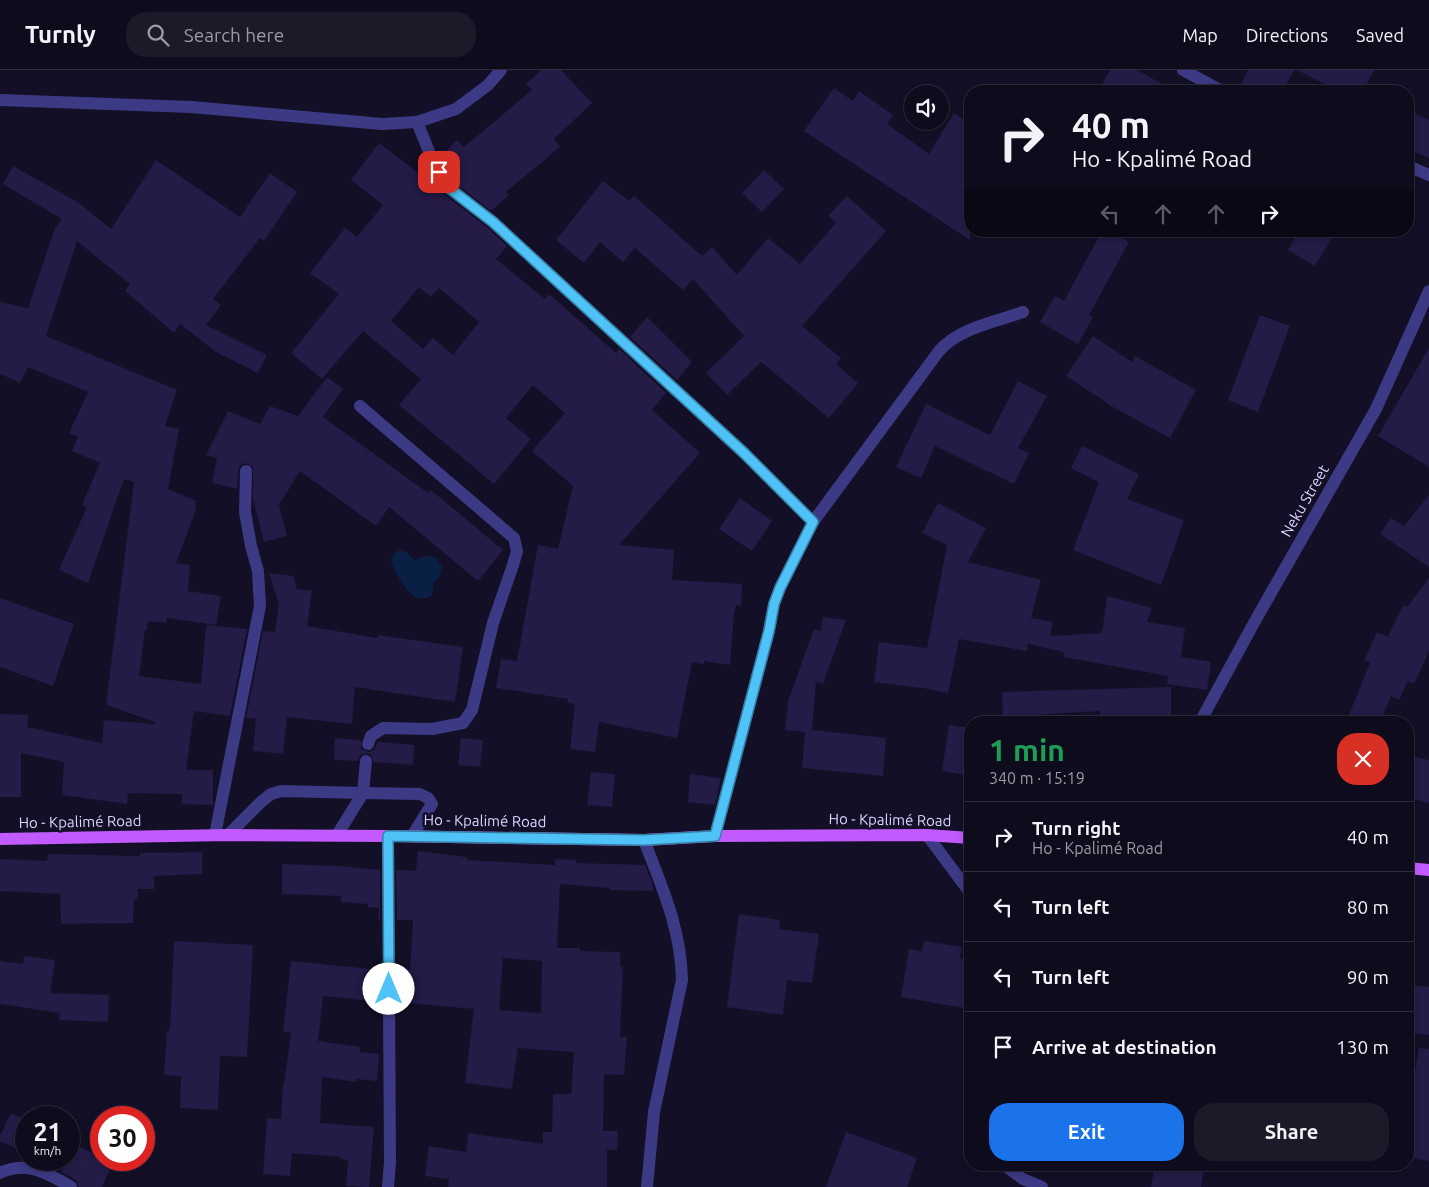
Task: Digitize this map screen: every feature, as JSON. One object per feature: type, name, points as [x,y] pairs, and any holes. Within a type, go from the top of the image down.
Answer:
[{"type":"main road","name":"Ho - Kpalimé Road","points":[[0,839],[222,835],[644,840],[715,836],[927,835],[964,838]]},
{"type":"main road","points":[[1414,869],[1429,870]]},
{"type":"street","points":[[0,100],[191,107],[382,124],[417,122],[456,109],[488,85],[501,70]]},
{"type":"street","points":[[1184,70],[1211,85]]},
{"type":"street","points":[[417,122],[432,159],[449,188],[500,229],[744,453],[813,522]]},
{"type":"street","points":[[1414,169],[1429,175]]},
{"type":"street","name":"Neku Street","points":[[1203,716],[1376,409],[1429,291]]},
{"type":"street","points":[[715,836],[769,631],[774,604],[813,522],[938,351],[948,341],[967,331],[1023,312]]},
{"type":"street","points":[[360,406],[514,538],[517,550],[493,624],[472,710],[462,723],[432,729],[383,728],[371,736],[368,744]]},
{"type":"street","points":[[222,835],[260,606],[258,571],[250,546],[245,512],[246,471]]},
{"type":"street","points":[[336,835],[363,793],[366,761]]},
{"type":"street","points":[[222,835],[271,794],[281,790],[420,794],[428,798],[432,804],[412,836]]},
{"type":"street","points":[[927,835],[964,885]]},
{"type":"street","points":[[388,836],[390,1152],[388,1187]]},
{"type":"street","points":[[644,840],[670,908],[681,961],[682,980],[654,1112],[647,1187]]},
{"type":"street","points":[[0,1173],[16,1168],[34,1168],[71,1187]]},
{"type":"street","points":[[1012,1171],[1023,1179],[1042,1187]]},
{"type":"water","points":[[400,550],[407,552],[414,560],[425,556],[435,557],[442,566],[440,576],[434,582],[432,595],[428,598],[416,598],[397,576],[391,559]]},
{"type":"building","points":[[541,70],[561,70],[592,103],[554,139],[560,147],[506,192],[509,195],[491,211],[455,183],[440,157],[457,140],[464,147],[532,90],[526,84]]},
{"type":"building","points":[[1110,70],[1137,70],[1164,85],[1101,85]]},
{"type":"building","points":[[1248,70],[1294,70],[1286,85],[1240,85]]},
{"type":"building","points":[[1297,70],[1374,70],[1366,85],[1326,85]]},
{"type":"building","points":[[834,88],[853,101],[859,91],[893,115],[887,124],[929,154],[944,130],[949,130],[949,121],[954,113],[964,120],[964,236],[804,131]]},
{"type":"building","points":[[1414,113],[1429,120],[1429,158],[1414,152]]},
{"type":"building","points":[[379,143],[422,176],[428,169],[444,194],[488,228],[507,246],[496,259],[545,299],[549,294],[616,353],[619,349],[666,393],[652,410],[700,453],[619,545],[674,550],[672,580],[742,584],[741,606],[736,605],[734,614],[730,665],[704,661],[704,664],[692,662],[677,738],[599,722],[595,752],[570,749],[575,704],[567,703],[568,699],[496,688],[501,659],[517,661],[538,545],[558,549],[573,486],[532,451],[565,413],[533,385],[506,418],[531,439],[494,484],[399,405],[421,379],[363,331],[322,379],[291,353],[339,294],[310,273],[345,228],[357,237],[383,205],[351,180]],"holes":[[[419,287],[431,297],[439,288],[479,322],[453,355],[433,338],[423,349],[391,321]]]},
{"type":"building","points":[[156,160],[240,217],[270,173],[297,192],[264,241],[260,238],[213,299],[221,305],[206,325],[267,355],[258,373],[216,352],[180,324],[174,333],[125,291],[130,284],[77,241],[46,336],[177,390],[165,426],[179,429],[168,489],[196,501],[195,512],[176,563],[190,565],[188,591],[221,596],[216,625],[167,618],[166,623],[148,621],[147,630],[145,630],[139,676],[201,684],[206,625],[247,629],[230,716],[194,711],[186,770],[213,770],[213,805],[182,804],[182,794],[128,793],[127,804],[62,795],[64,762],[21,753],[21,797],[0,797],[0,714],[28,715],[27,727],[102,743],[104,720],[155,724],[155,722],[106,705],[134,482],[124,479],[88,583],[59,570],[87,507],[82,505],[100,463],[72,451],[78,437],[69,433],[88,392],[28,367],[20,383],[0,374],[0,302],[28,308],[55,228],[62,219],[3,184],[13,166],[79,203],[111,229]]},
{"type":"building","points":[[764,170],[784,189],[762,212],[742,193]]},
{"type":"building","points":[[603,181],[629,201],[634,196],[702,256],[712,247],[737,275],[768,238],[800,264],[836,223],[828,216],[847,196],[886,231],[802,326],[841,358],[836,364],[858,383],[829,418],[761,362],[727,395],[706,373],[744,336],[693,279],[683,290],[635,248],[623,262],[600,242],[584,263],[556,240]]},
{"type":"building","points":[[1099,237],[1120,237],[1129,242],[1089,315],[1093,317],[1078,344],[1040,322],[1055,296],[1064,301]]},
{"type":"building","points":[[1296,237],[1332,237],[1315,266],[1288,250]]},
{"type":"building","points":[[1260,315],[1290,326],[1258,412],[1228,400]]},
{"type":"building","points":[[647,317],[692,362],[677,380],[630,337]]},
{"type":"building","points":[[1093,336],[1132,362],[1135,356],[1196,390],[1170,438],[1109,405],[1066,376]]},
{"type":"building","points":[[1429,348],[1429,467],[1378,436]]},
{"type":"building","points":[[327,377],[343,389],[323,417],[428,493],[431,490],[503,550],[478,581],[389,507],[376,526],[300,471],[279,505],[287,536],[264,542],[253,499],[253,467],[246,463],[239,466],[237,489],[212,483],[217,458],[206,455],[228,411],[260,424],[270,406],[298,416]]},
{"type":"building","points":[[1018,381],[1047,396],[1018,448],[1029,453],[1014,484],[935,446],[921,478],[896,467],[926,404],[990,435]]},
{"type":"building","points":[[1082,446],[1139,474],[1127,499],[1184,520],[1161,585],[1073,550],[1099,482],[1071,468]]},
{"type":"building","points":[[1429,495],[1429,567],[1380,534],[1391,518],[1404,526]]},
{"type":"building","points":[[740,498],[772,521],[752,551],[719,529]]},
{"type":"building","points":[[938,503],[986,528],[968,562],[1041,580],[1031,618],[1053,622],[1050,636],[1102,633],[1107,596],[1152,608],[1147,622],[1185,628],[1181,657],[1211,662],[1207,690],[1167,684],[1168,676],[1064,657],[1064,652],[1028,644],[1027,651],[959,639],[948,693],[874,682],[879,642],[927,648],[947,545],[922,533]]},
{"type":"building","points":[[269,573],[293,576],[297,589],[312,591],[307,626],[377,638],[378,635],[463,647],[455,702],[355,687],[352,724],[287,717],[283,754],[253,751],[256,719],[246,718],[263,631],[275,632],[279,604]]},
{"type":"building","points":[[1429,578],[1429,651],[1414,684],[1408,681],[1399,700],[1391,696],[1383,716],[1348,716],[1370,663],[1364,660],[1377,632],[1388,637],[1403,605],[1407,607]]},
{"type":"building","points":[[0,598],[74,624],[53,686],[0,667]]},
{"type":"building","points":[[822,617],[846,620],[823,684],[816,682],[812,730],[886,738],[883,776],[802,768],[805,732],[785,730],[788,701],[814,629],[821,631]]},
{"type":"building","points":[[1171,687],[1171,716],[1100,716],[1100,711],[1034,716],[1003,716],[1002,692]]},
{"type":"building","points":[[949,725],[964,727],[964,775],[942,771]]},
{"type":"building","points":[[335,738],[361,740],[361,749],[369,752],[374,750],[378,742],[414,745],[413,765],[374,762],[371,755],[366,753],[360,756],[358,761],[334,760]]},
{"type":"building","points":[[461,738],[483,740],[480,767],[458,765]]},
{"type":"building","points":[[1414,756],[1429,760],[1429,803],[1414,799]]},
{"type":"building","points":[[591,772],[615,774],[612,807],[587,805]]},
{"type":"building","points":[[690,774],[721,778],[715,805],[688,802]]},
{"type":"building","points":[[418,851],[467,857],[467,860],[555,865],[555,859],[576,860],[576,863],[645,865],[653,885],[653,891],[610,890],[610,888],[560,884],[557,948],[580,948],[580,951],[620,952],[620,966],[623,967],[620,1037],[627,1037],[624,1075],[604,1074],[603,1131],[618,1131],[617,1150],[607,1150],[607,1187],[448,1187],[449,1179],[425,1176],[429,1146],[466,1152],[468,1133],[543,1144],[543,1132],[552,1132],[553,1094],[571,1094],[574,1052],[518,1048],[512,1089],[465,1083],[474,1009],[397,1002],[397,972],[406,973],[406,969],[410,969],[413,920],[397,920],[396,870],[416,871]],"holes":[[[503,958],[542,961],[541,1013],[499,1010]]]},
{"type":"building","points":[[202,852],[202,874],[154,876],[154,889],[138,889],[138,899],[134,899],[133,923],[61,924],[60,894],[0,891],[0,859],[47,861],[48,854],[140,856],[140,853]]},
{"type":"building","points":[[282,864],[340,866],[380,870],[380,919],[378,919],[379,908],[368,907],[368,904],[341,902],[341,896],[282,894]]},
{"type":"building","points":[[739,914],[780,920],[779,929],[819,934],[812,983],[787,980],[783,1015],[727,1007]]},
{"type":"building","points":[[174,941],[253,945],[247,1057],[220,1056],[218,1110],[180,1108],[181,1076],[164,1075],[167,1031],[170,1031]]},
{"type":"building","points":[[924,941],[962,947],[960,958],[964,959],[964,1008],[901,997],[909,949],[922,951]]},
{"type":"building","points":[[24,956],[55,960],[50,993],[109,995],[108,1022],[59,1020],[60,1013],[0,1004],[0,961],[23,964]]},
{"type":"building","points":[[291,961],[381,970],[381,1002],[323,996],[318,1041],[360,1047],[360,1052],[379,1054],[377,1081],[356,1079],[356,1082],[322,1077],[320,1123],[374,1127],[369,1187],[346,1186],[348,1160],[340,1159],[341,1157],[292,1153],[290,1176],[263,1174],[267,1118],[281,1119],[283,1083],[291,1033],[283,1032]]},
{"type":"building","points":[[1414,986],[1429,987],[1429,1035],[1414,1034]]},
{"type":"building","points":[[1419,1048],[1429,1049],[1429,1161],[1414,1158],[1414,1075]]},
{"type":"building","points":[[11,1113],[15,1115],[15,1148],[0,1141],[0,1136]]},
{"type":"building","points":[[846,1132],[917,1158],[907,1187],[826,1187]]},
{"type":"building","points":[[80,1147],[90,1152],[90,1171],[109,1171],[102,1187],[79,1187],[76,1180],[61,1172],[80,1171]]},
{"type":"building","points":[[1154,1171],[1204,1171],[1201,1187],[1151,1187]]},
{"type":"route","points":[[389,989],[388,836],[644,840],[715,836],[769,631],[774,604],[813,522],[744,453],[493,222],[449,188],[439,172]]}]
